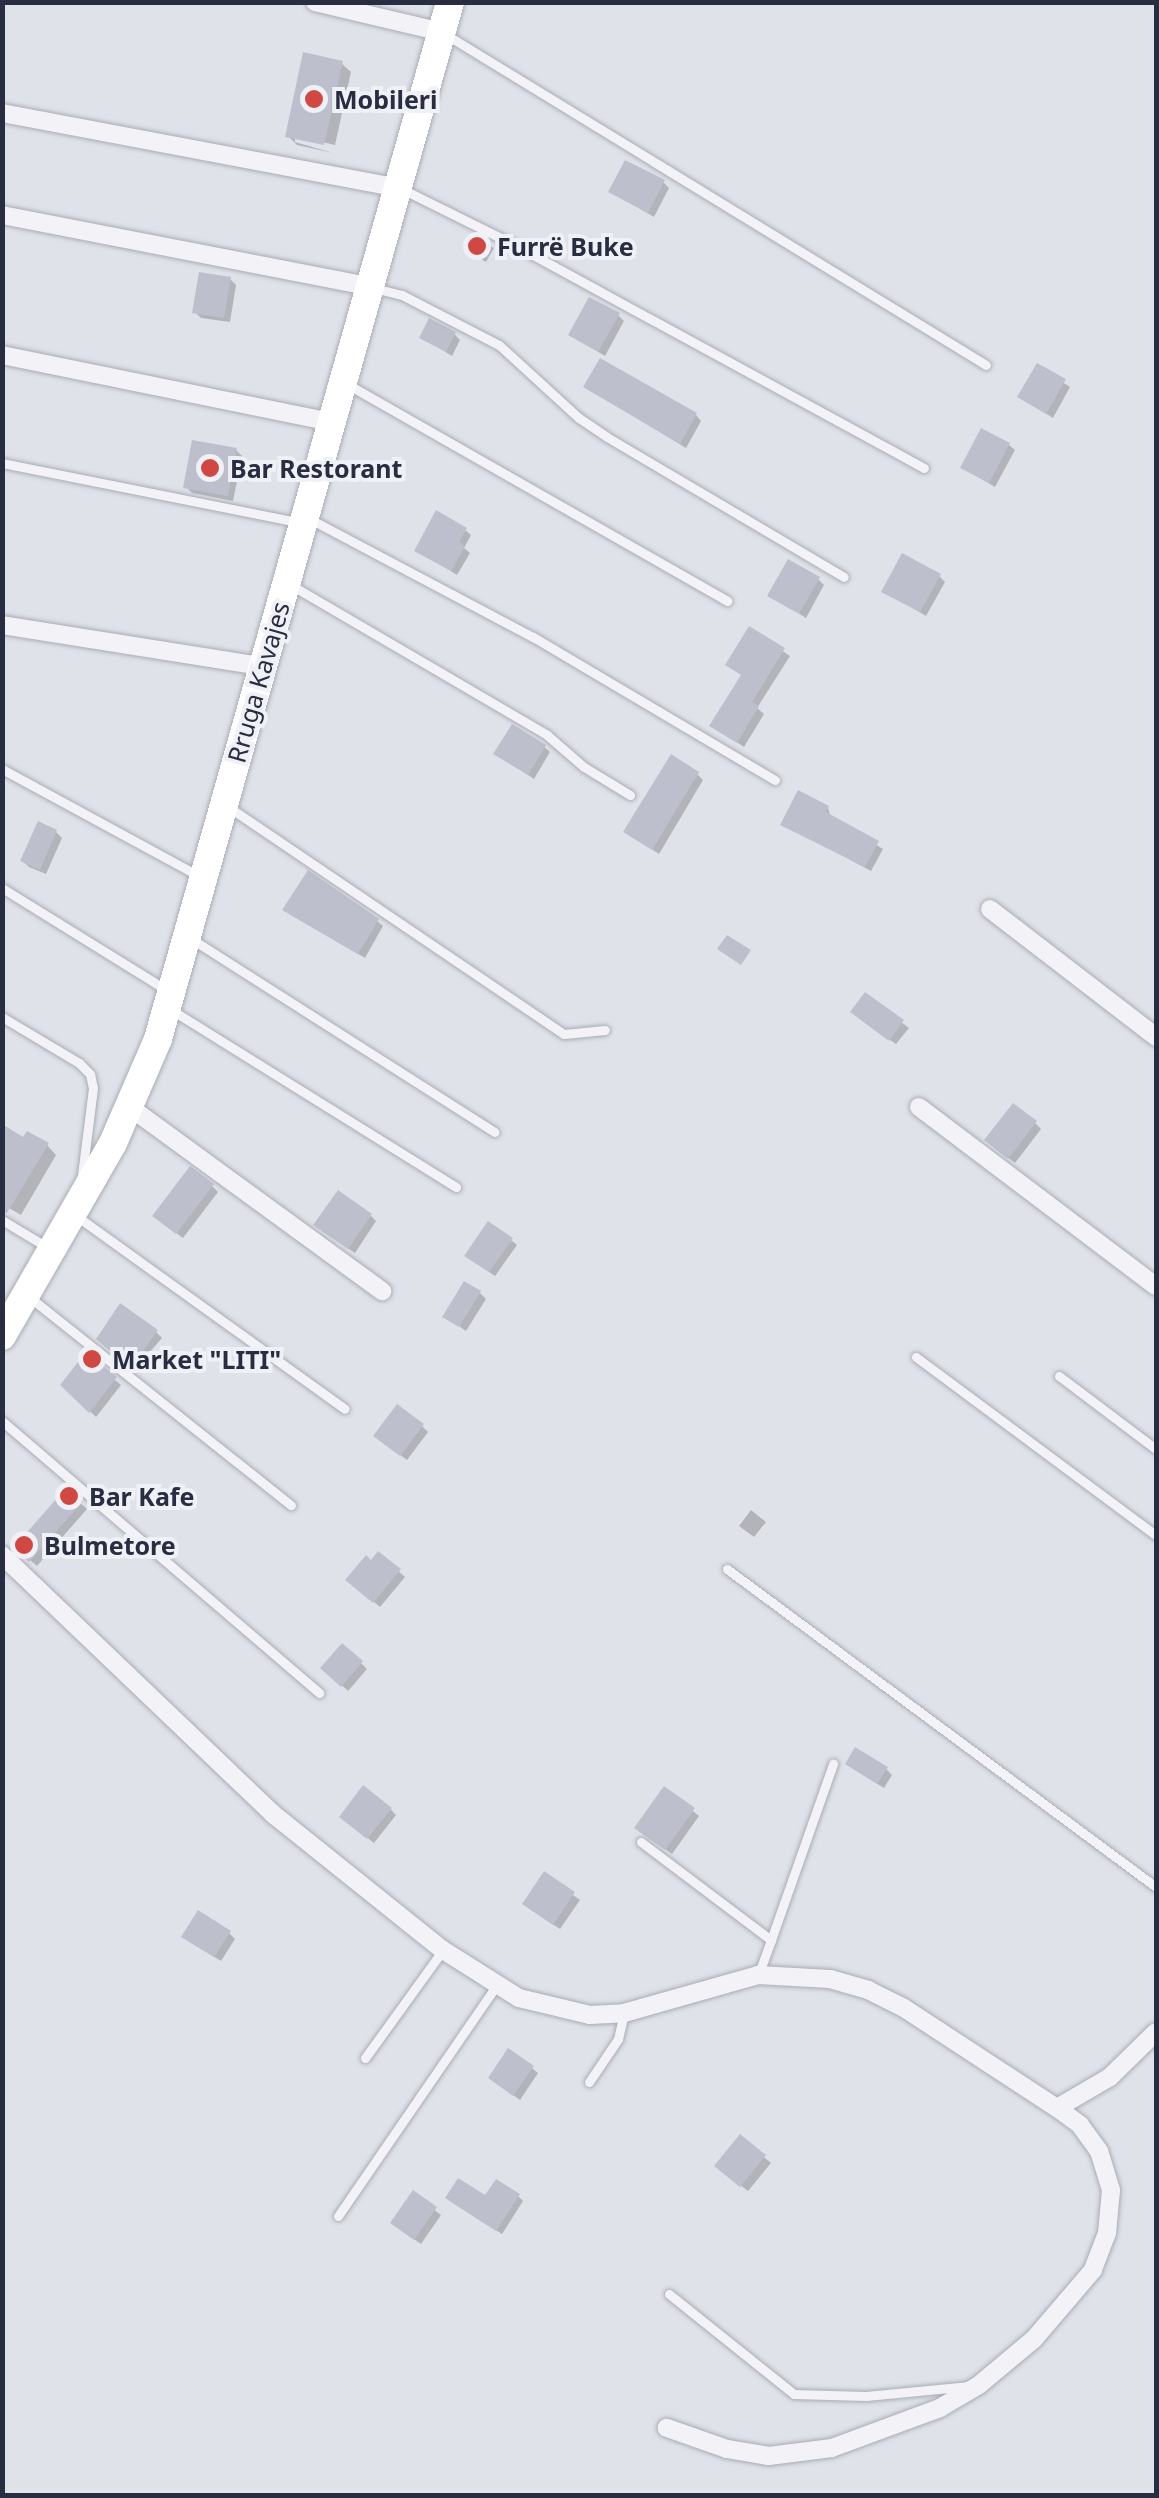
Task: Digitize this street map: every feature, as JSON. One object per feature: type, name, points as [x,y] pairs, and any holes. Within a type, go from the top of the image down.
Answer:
[{"type":"main road","name":"Rruga Kavajes","points":[[2,1336],[131,1108],[170,1001],[450,2]]},
{"type":"street","points":[[315,2],[442,32]]},
{"type":"street","points":[[2,113],[400,188]]},
{"type":"street","points":[[2,216],[372,287]]},
{"type":"street","points":[[2,355],[332,422]]},
{"type":"street","points":[[2,625],[262,666]]},
{"type":"street","points":[[990,909],[1156,1037]]},
{"type":"street","points":[[919,1106],[1156,1286]]},
{"type":"street","points":[[131,1108],[382,1292]]},
{"type":"street","points":[[2,1555],[273,1814],[443,1950],[496,1986],[553,2010],[590,2015],[624,2013],[758,1975],[830,1980],[868,1990],[1057,2108],[1080,2125],[1099,2151],[1111,2190],[1107,2233],[1093,2270],[1034,2338],[979,2385],[940,2408],[832,2448],[769,2456],[727,2449],[667,2428]]},
{"type":"street","points":[[1057,2108],[1110,2077],[1156,2032]]},
{"type":"lane","points":[[442,32],[986,365]]},
{"type":"lane","points":[[400,188],[513,244],[924,468]]},
{"type":"lane","points":[[372,287],[402,295],[499,345],[578,418],[607,438],[844,576]]},
{"type":"lane","points":[[344,382],[727,601]]},
{"type":"lane","points":[[2,462],[304,520],[532,637],[775,780]]},
{"type":"lane","points":[[286,582],[548,735],[584,768],[630,795]]},
{"type":"lane","points":[[2,769],[203,878]]},
{"type":"lane","points":[[223,804],[564,1034],[605,1030]]},
{"type":"lane","points":[[2,888],[456,1187]]},
{"type":"lane","points":[[188,936],[495,1132]]},
{"type":"lane","points":[[2,1018],[90,1074],[92,1088],[78,1205],[345,1409]]},
{"type":"lane","points":[[2,1220],[52,1251]]},
{"type":"lane","points":[[26,1294],[291,1505]]},
{"type":"lane","points":[[916,1356],[1156,1535]]},
{"type":"lane","points":[[1059,1376],[1156,1449]]},
{"type":"lane","points":[[2,1421],[319,1693]]},
{"type":"lane","points":[[727,1569],[1156,1887]]},
{"type":"lane","points":[[758,1975],[833,1764]]},
{"type":"lane","points":[[642,1842],[770,1940]]},
{"type":"lane","points":[[365,2058],[443,1950]]},
{"type":"lane","points":[[338,2216],[496,1986]]},
{"type":"lane","points":[[589,2082],[618,2039],[624,2013]]},
{"type":"lane","points":[[669,2294],[794,2394],[866,2396],[979,2385]]},
{"type":"building","name":"Mobileri","points":[[303,52],[343,61],[324,145],[285,137]]},
{"type":"building","points":[[625,160],[665,180],[648,213],[608,192]]},
{"type":"building","points":[[199,272],[231,277],[224,318],[192,313]]},
{"type":"building","points":[[589,297],[620,313],[598,352],[568,335]]},
{"type":"building","points":[[429,318],[456,332],[446,352],[419,338]]},
{"type":"building","points":[[600,358],[697,413],[680,444],[583,387]]},
{"type":"building","points":[[1037,363],[1066,379],[1046,414],[1017,397]]},
{"type":"building","points":[[981,428],[1010,443],[989,483],[960,468]]},
{"type":"building","name":"Bar Restorant","points":[[192,440],[237,448],[228,496],[183,488]]},
{"type":"building","points":[[436,510],[467,528],[459,542],[465,546],[451,571],[414,551]]},
{"type":"building","points":[[902,553],[941,574],[920,612],[881,592]]},
{"type":"building","points":[[788,559],[820,577],[799,614],[767,596]]},
{"type":"building","points":[[749,626],[785,648],[752,702],[759,706],[737,743],[709,726],[741,675],[725,665]]},
{"type":"building","points":[[512,724],[546,745],[528,775],[493,754]]},
{"type":"building","points":[[671,754],[699,772],[652,850],[623,832]]},
{"type":"building","points":[[798,790],[829,806],[826,812],[879,841],[865,867],[780,825]]},
{"type":"building","points":[[38,821],[57,830],[40,870],[20,861]]},
{"type":"building","points":[[308,870],[379,919],[358,954],[282,910]]},
{"type":"building","points":[[727,935],[751,950],[741,965],[717,949]]},
{"type":"building","points":[[865,992],[904,1020],[889,1041],[850,1012]]},
{"type":"building","points":[[1013,1103],[1037,1121],[1008,1159],[984,1140]]},
{"type":"building","points":[[2,1124],[23,1137],[27,1131],[49,1143],[7,1213],[2,1212]]},
{"type":"building","points":[[190,1166],[214,1184],[176,1234],[152,1216]]},
{"type":"building","points":[[338,1190],[372,1214],[348,1249],[313,1225]]},
{"type":"building","points":[[488,1221],[513,1238],[489,1272],[464,1256]]},
{"type":"building","points":[[464,1281],[481,1291],[459,1327],[442,1317]]},
{"type":"building","points":[[120,1303],[158,1330],[134,1363],[127,1365],[96,1339]]},
{"type":"building","points":[[86,1352],[117,1377],[89,1413],[60,1385]]},
{"type":"building","points":[[397,1404],[424,1424],[400,1456],[373,1436]]},
{"type":"building","points":[[67,1487],[83,1501],[29,1562],[13,1548]]},
{"type":"building","points":[[378,1551],[401,1569],[373,1603],[345,1580],[366,1555],[371,1560]]},
{"type":"building","points":[[342,1643],[363,1661],[341,1687],[320,1668]]},
{"type":"building","points":[[855,1747],[888,1767],[877,1784],[845,1764]]},
{"type":"building","points":[[363,1785],[392,1808],[367,1839],[339,1817]]},
{"type":"building","points":[[664,1786],[695,1808],[665,1850],[634,1828]]},
{"type":"building","points":[[544,1871],[575,1892],[553,1925],[522,1904]]},
{"type":"building","points":[[198,1910],[231,1931],[214,1957],[181,1937]]},
{"type":"building","points":[[508,2048],[534,2066],[513,2096],[488,2078]]},
{"type":"building","points":[[740,2134],[766,2155],[740,2187],[714,2166]]},
{"type":"building","points":[[458,2178],[485,2195],[496,2179],[520,2194],[496,2231],[445,2198]]},
{"type":"building","points":[[413,2190],[437,2207],[414,2240],[390,2223]]},
{"type":"place","name":"Mobileri","points":[[314,99]]},
{"type":"place","name":"Furrë Buke","points":[[477,246]]},
{"type":"place","name":"Bar Restorant","points":[[210,468]]},
{"type":"place","name":"Market \"LITI\"","points":[[92,1359]]},
{"type":"place","name":"Bar Kafe","points":[[69,1496]]},
{"type":"place","name":"Bulmetore","points":[[24,1545]]}]
